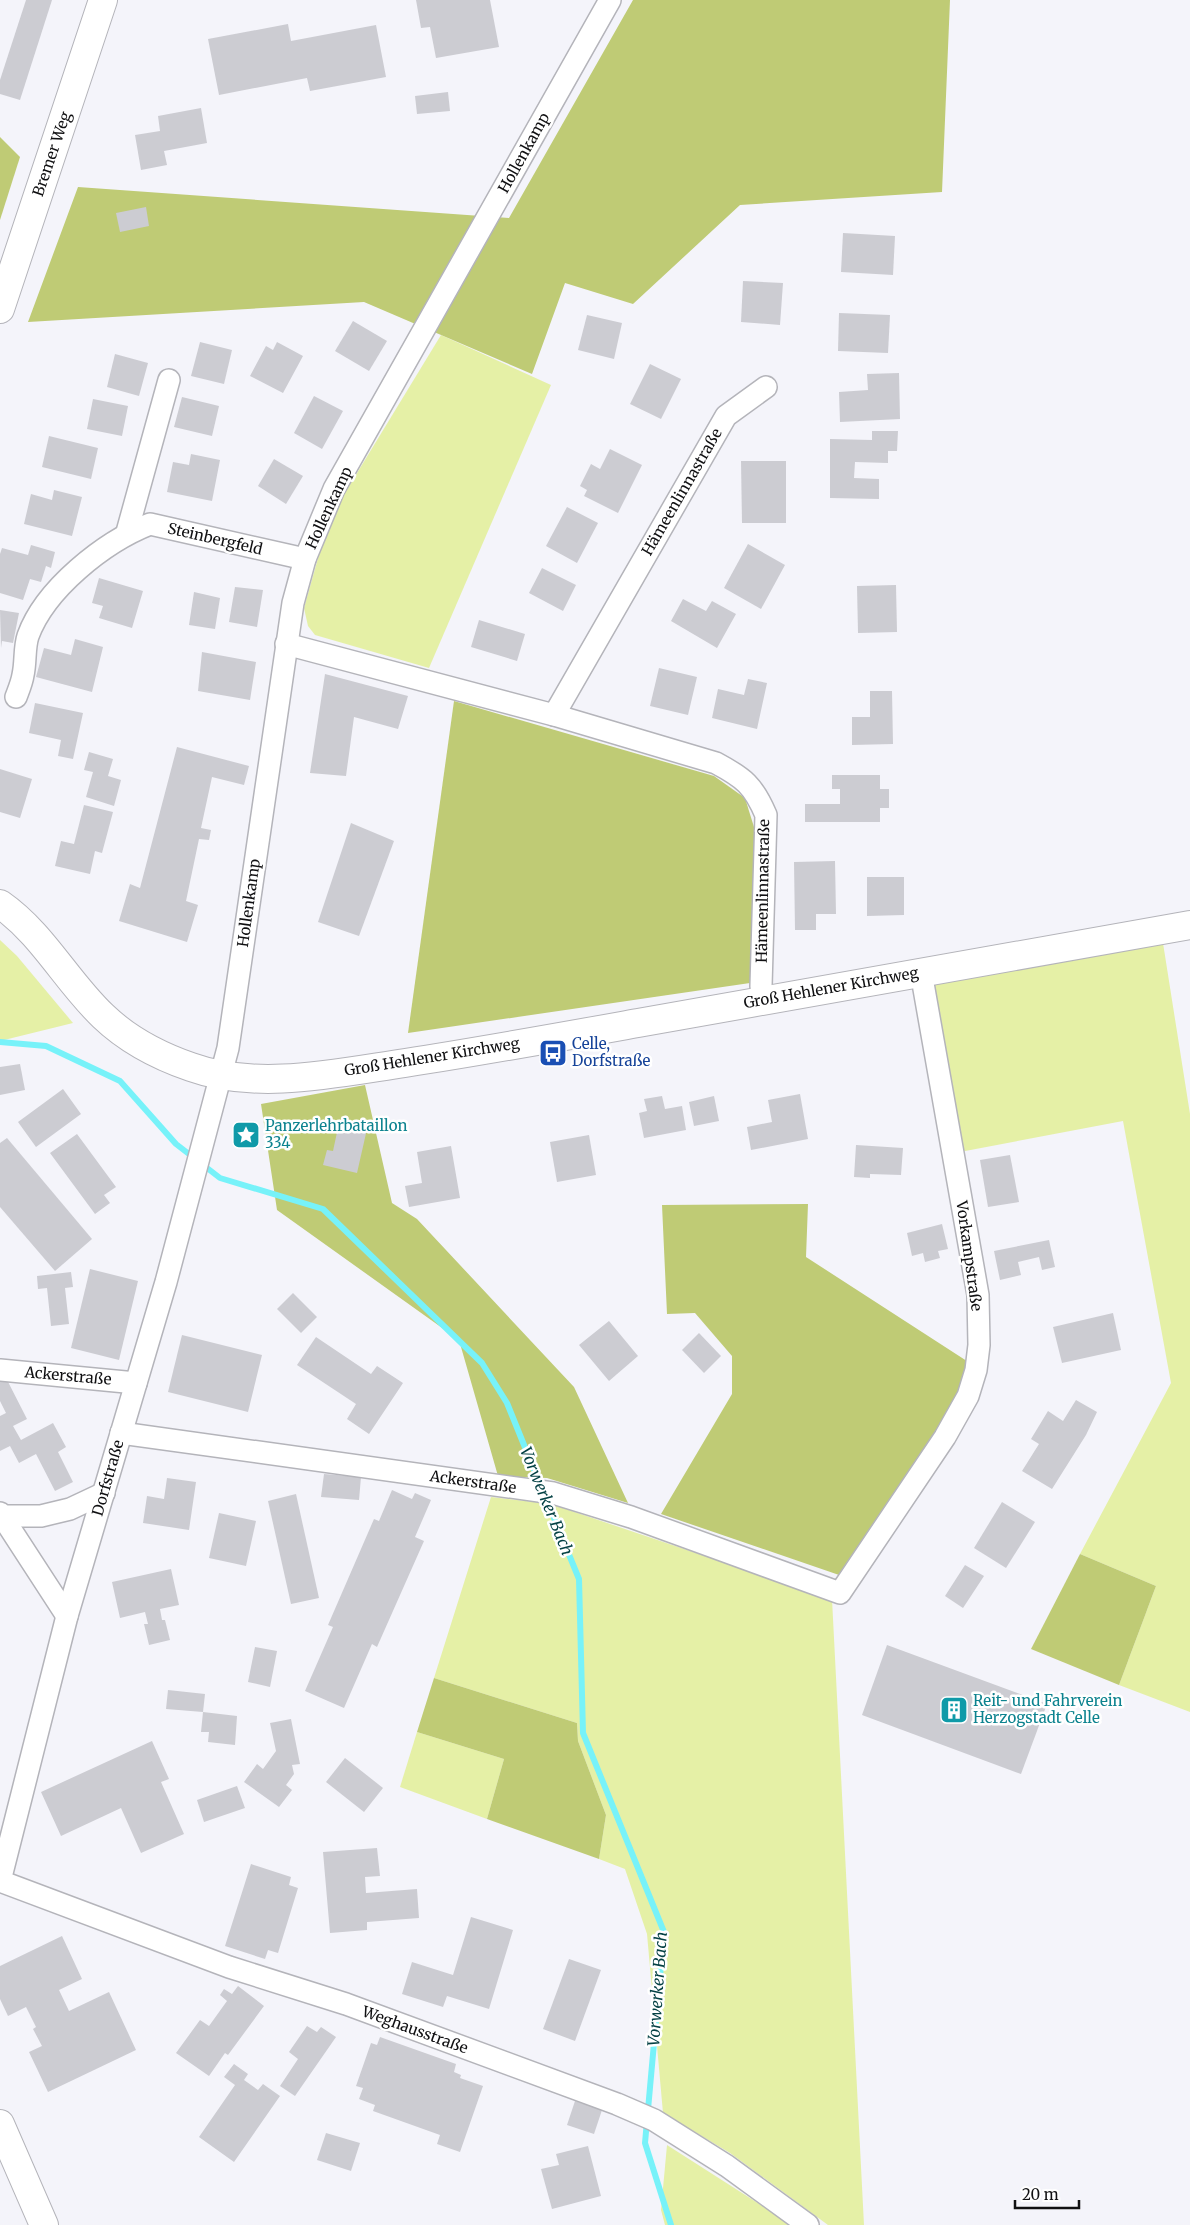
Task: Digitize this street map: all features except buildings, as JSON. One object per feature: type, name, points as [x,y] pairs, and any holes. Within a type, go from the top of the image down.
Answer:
[{"type":"main road","name":"Bremer Weg","points":[[0,309],[104,0]]},
{"type":"main road","name":"Groß Hehlener Kirchweg","points":[[0,904],[20,918],[84,996],[104,1017],[133,1039],[162,1056],[194,1069],[220,1076],[254,1080],[375,1067],[492,1049],[1190,925]]},
{"type":"main road","points":[[0,2124],[44,2225]]},
{"type":"street","name":"Hollenkamp","points":[[220,1076],[230,1038],[286,644],[293,603],[305,559],[334,489],[610,0]]},
{"type":"street","points":[[127,532],[169,380]]},
{"type":"street","name":"Hämeenlinnastraße","points":[[554,715],[726,416],[766,387]]},
{"type":"street","name":"Steinbergfeld","points":[[16,697],[23,675],[27,639],[44,604],[60,586],[127,532],[150,524],[305,559]]},
{"type":"street","name":"Hämeenlinnastraße","points":[[286,644],[554,715],[716,763],[738,775],[757,794],[766,816],[761,986],[763,1000]]},
{"type":"street","name":"Vorkampstraße","points":[[840,1593],[953,1424],[968,1396],[977,1362],[979,1345],[978,1295],[921,972]]},
{"type":"street","name":"Dorfstraße","points":[[0,1881],[67,1616],[166,1282],[220,1076]]},
{"type":"street","name":"Ackerstraße","points":[[0,1370],[136,1383]]},
{"type":"street","name":"Ackerstraße","points":[[121,1433],[553,1494],[630,1517],[840,1593]]},
{"type":"street","points":[[1,1514],[41,1516],[70,1509],[104,1493]]},
{"type":"street","points":[[1,1514],[67,1616]]},
{"type":"street","name":"Weghausstraße","points":[[0,1881],[229,1967],[346,2004],[617,2104],[654,2120],[727,2166],[808,2225]]},
{"type":"green space","points":[[633,0],[950,0],[942,192],[740,205],[633,304],[565,283],[532,374],[364,302],[28,322],[78,187],[509,218]]},
{"type":"green space","points":[[0,137],[20,157],[0,220]]},
{"type":"green space","points":[[441,335],[551,385],[429,668],[315,635],[308,626],[304,608],[329,519]]},
{"type":"green space","points":[[454,701],[714,776],[745,798],[758,840],[750,983],[408,1033]]},
{"type":"green space","points":[[0,940],[17,956],[73,1023],[0,1041]]},
{"type":"green space","points":[[1163,943],[1190,1114],[1190,1712],[1119,1685],[1156,1586],[1080,1554],[1171,1383],[1123,1121],[960,1152],[929,985]]},
{"type":"green space","points":[[365,1085],[392,1203],[417,1219],[574,1387],[628,1503],[547,1478],[498,1476],[459,1340],[277,1210],[261,1104]]},
{"type":"green space","points":[[808,1204],[806,1257],[973,1365],[961,1402],[842,1576],[661,1514],[732,1394],[732,1356],[695,1313],[667,1314],[662,1205]]},
{"type":"green space","points":[[491,1497],[551,1504],[832,1599],[864,2225],[828,2225],[730,2153],[663,2113],[647,1934],[625,1869],[599,1859],[606,1815],[578,1741],[577,1723],[434,1678]]},
{"type":"green space","points":[[1080,1554],[1156,1586],[1119,1685],[1031,1649]]},
{"type":"green space","points":[[434,1678],[577,1723],[578,1741],[606,1815],[599,1859],[487,1819],[504,1759],[417,1732]]},
{"type":"green space","points":[[417,1732],[504,1759],[487,1819],[400,1787]]},
{"type":"green space","points":[[667,2145],[792,2225],[665,2225],[661,2210]]},
{"type":"waterway","name":"Vorwerker Bach","points":[[0,1042],[46,1046],[120,1081],[176,1144],[220,1178],[323,1209],[482,1363],[507,1403],[541,1487]]},
{"type":"waterway","name":"Vorwerker Bach","points":[[545,1496],[579,1579],[583,1733],[664,1932],[645,2143],[671,2225]]},
{"type":"place","name":"Celle, Dorfstraße","points":[[553,1053]]},
{"type":"place","name":"Panzerlehrbataillon 334","points":[[246,1135]]},
{"type":"place","name":"Reit- und Fahrverein Herzogstadt Celle","points":[[954,1710]]}]
